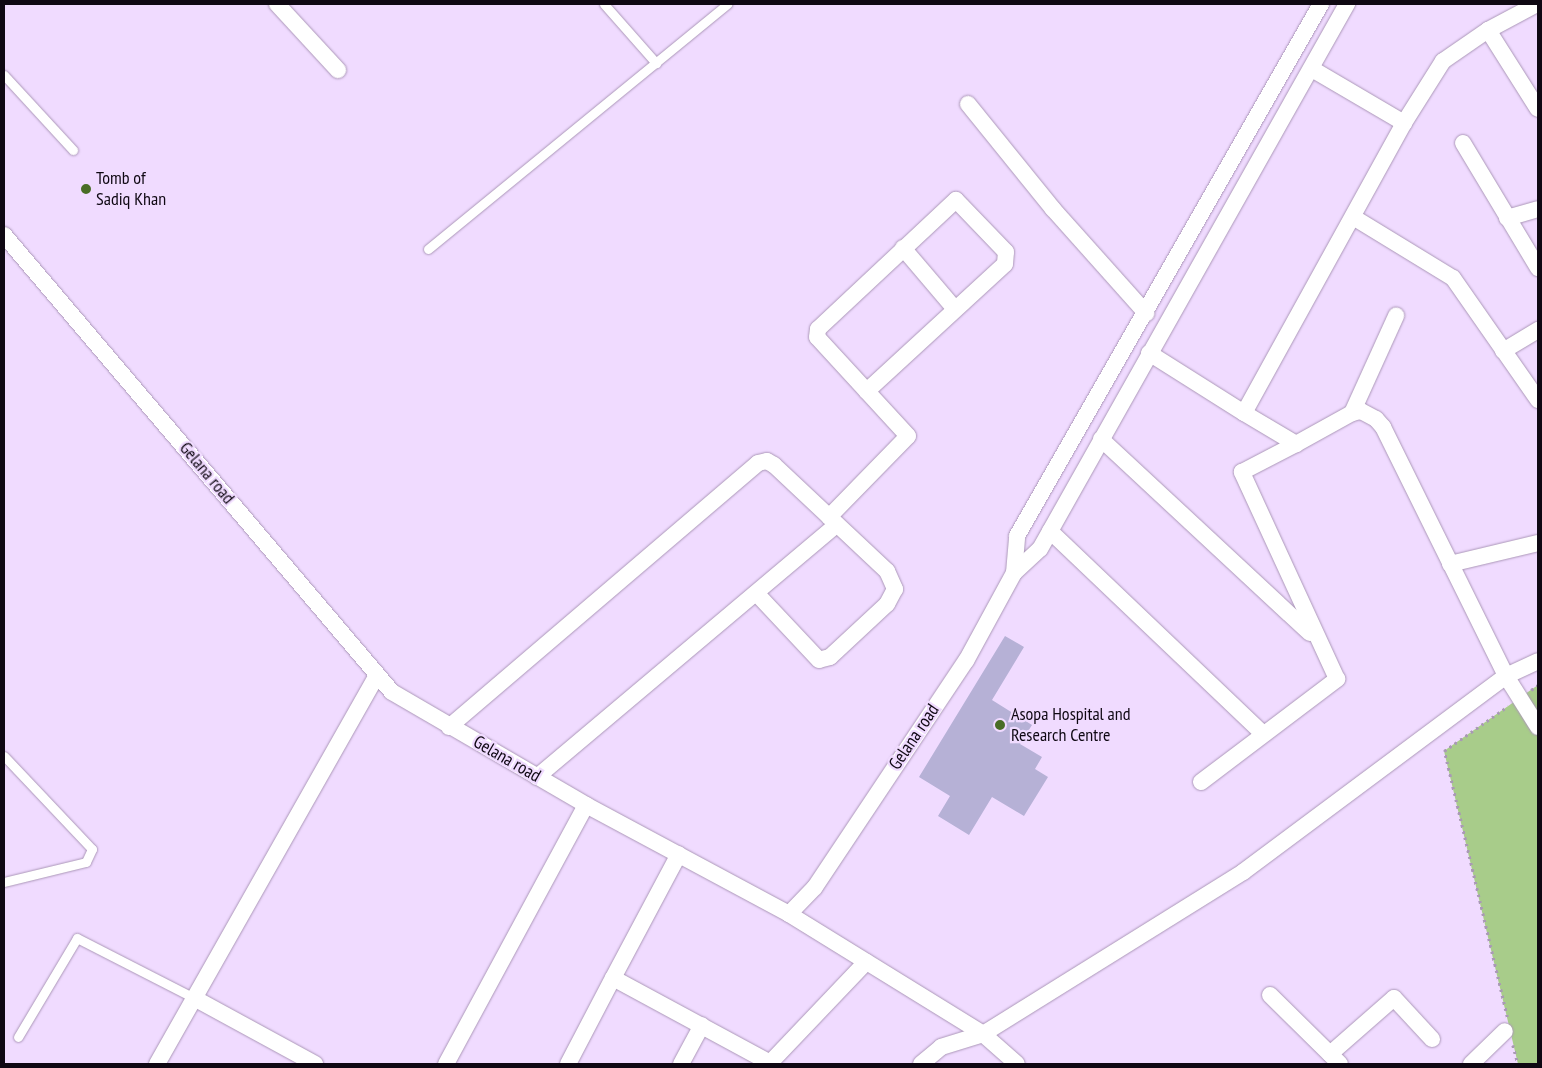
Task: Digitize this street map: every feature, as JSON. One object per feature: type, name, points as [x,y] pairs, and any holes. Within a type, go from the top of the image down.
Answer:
[{"type":"street","points":[[277,4],[338,70]]},
{"type":"street","points":[[1014,573],[1029,562],[1050,531],[1347,4]]},
{"type":"street","points":[[1244,413],[1404,123],[1449,54],[1488,30],[1537,4]]},
{"type":"street","points":[[1014,573],[1016,536],[1146,313],[1318,10],[1335,27]]},
{"type":"street","points":[[1488,30],[1538,109]]},
{"type":"street","points":[[1312,69],[1404,123]]},
{"type":"street","points":[[968,104],[1053,209],[1146,313]]},
{"type":"street","points":[[1463,143],[1538,268]]},
{"type":"street","points":[[537,776],[758,594],[833,520],[908,436],[817,337],[818,329],[956,200],[1006,252],[1005,264],[867,391]]},
{"type":"street","points":[[1507,218],[1538,208]]},
{"type":"street","points":[[1353,217],[1453,278],[1538,400]]},
{"type":"street","name":"Gelana road","points":[[4,235],[376,675],[405,701],[586,805],[789,914],[815,886],[966,661],[1014,573]]},
{"type":"street","points":[[903,248],[955,309]]},
{"type":"street","points":[[1352,413],[1396,316]]},
{"type":"street","points":[[1503,351],[1538,330]]},
{"type":"street","points":[[1149,353],[1296,444]]},
{"type":"street","points":[[1201,782],[1262,732],[1337,679],[1316,638],[1242,472],[1352,413],[1361,411],[1383,427],[1506,676],[1538,727]]},
{"type":"street","points":[[1101,439],[1316,638]]},
{"type":"street","points":[[449,727],[758,463],[767,461],[774,465],[887,571],[895,589],[887,604],[830,657],[819,660],[810,655],[758,594]]},
{"type":"street","points":[[1050,531],[1262,732]]},
{"type":"street","points":[[1450,564],[1538,543]]},
{"type":"street","points":[[921,1064],[941,1047],[983,1034],[1243,872],[1506,676],[1538,660]]},
{"type":"street","points":[[157,1064],[376,675]]},
{"type":"street","points":[[446,1064],[586,805]]},
{"type":"street","points":[[568,1064],[679,854]]},
{"type":"street","points":[[789,914],[983,1034],[1018,1064]]},
{"type":"street","points":[[613,978],[702,1025],[770,1064],[866,962]]},
{"type":"street","points":[[1270,995],[1335,1059],[1394,998],[1432,1039]]},
{"type":"street","points":[[194,998],[315,1064]]},
{"type":"street","points":[[682,1064],[702,1025]]},
{"type":"street","points":[[1471,1064],[1508,1031]]},
{"type":"lane","points":[[604,4],[656,63]]},
{"type":"lane","points":[[428,249],[727,4]]},
{"type":"lane","points":[[4,75],[73,150]]},
{"type":"lane","points":[[4,756],[92,849],[86,862],[4,882]]},
{"type":"lane","points":[[18,1037],[77,938],[194,998]]},
{"type":"path","points":[[1522,696],[1538,685]]},
{"type":"path","points":[[1515,702],[1444,751],[1508,1031],[1518,1064]]},
{"type":"green space","points":[[1538,685],[1538,1064],[1518,1064],[1444,751]]},
{"type":"building","points":[[1005,636],[1024,647],[992,700],[1032,725],[1020,744],[1042,757],[1035,769],[1048,777],[1024,816],[992,797],[969,835],[938,816],[950,796],[919,777]]},
{"type":"place","name":"Tomb of Sadiq Khan","points":[[86,189]]},
{"type":"place","name":"Asopa Hospital and Research Centre","points":[[1000,725]]}]
